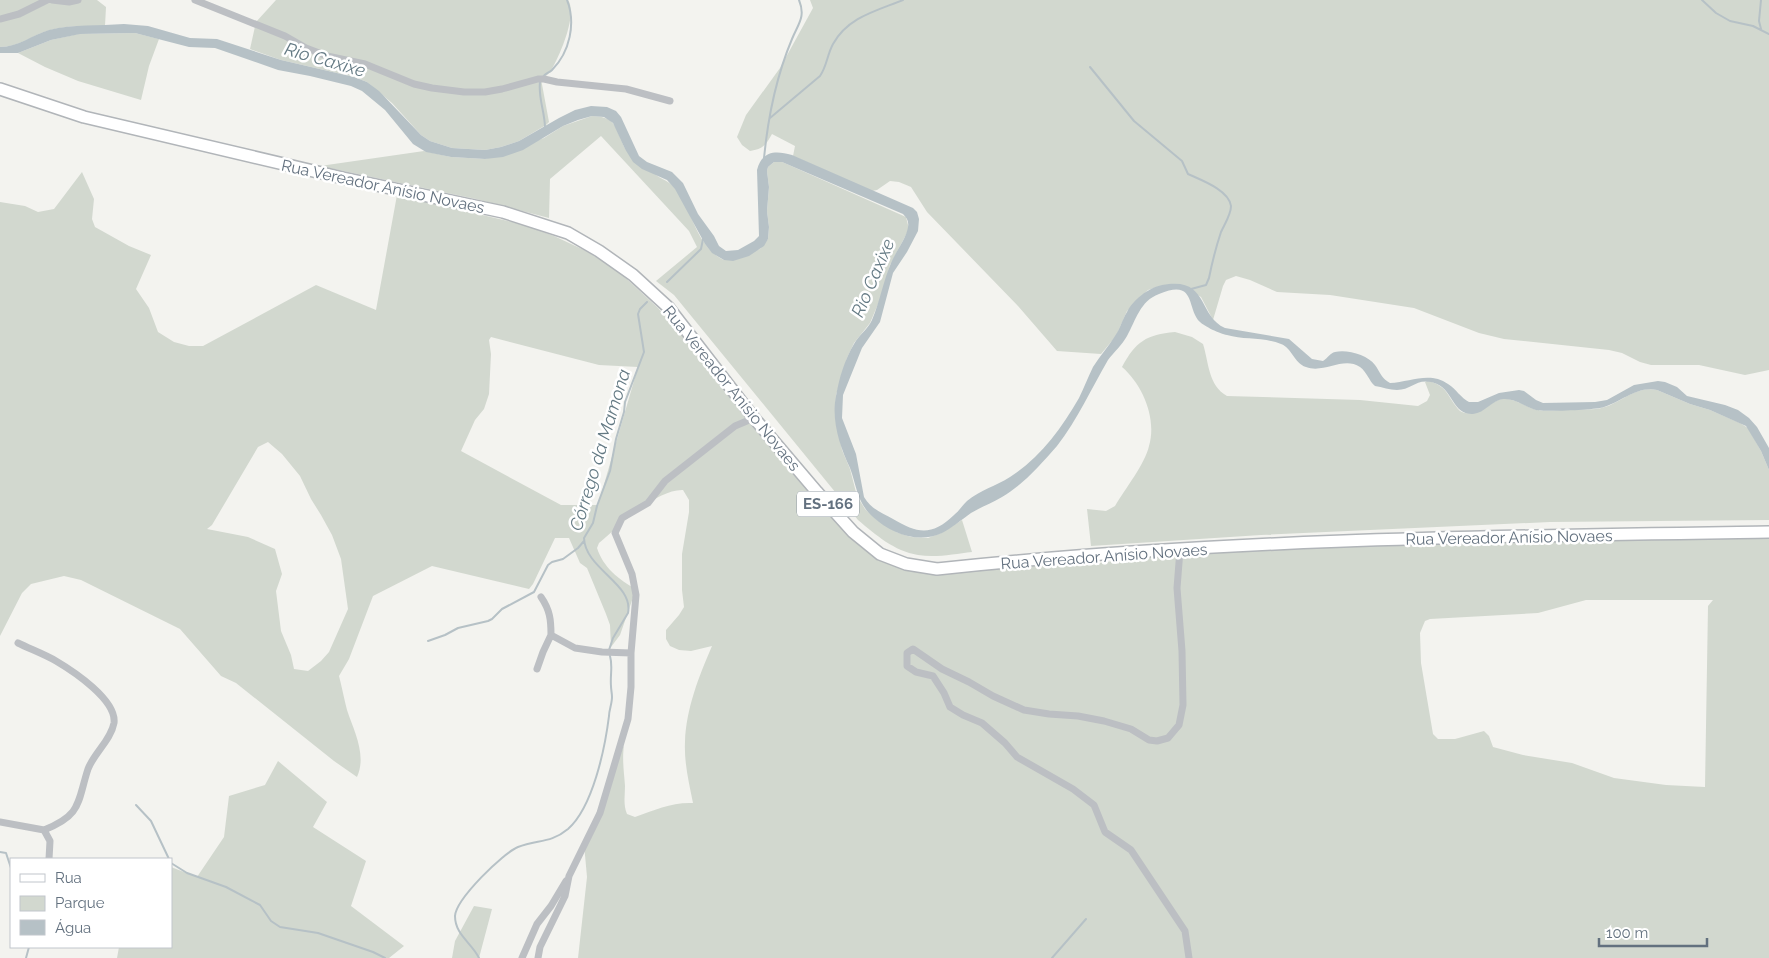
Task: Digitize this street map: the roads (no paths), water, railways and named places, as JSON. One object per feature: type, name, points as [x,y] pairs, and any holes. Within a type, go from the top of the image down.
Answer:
[{"type":"main road","name":"Rua Vereador Anísio Novaes","points":[[0,89],[84,117],[343,178],[503,212],[568,233],[633,275],[669,308],[754,418],[853,532],[880,554],[906,564],[937,570],[1180,550],[1452,537],[1769,532]]},
{"type":"street","points":[[0,19],[18,14],[47,0]]},
{"type":"street","points":[[52,0],[69,2],[78,0]]},
{"type":"street","points":[[195,0],[278,33],[306,48],[365,64],[414,84],[432,88],[464,92],[485,92],[544,79],[626,89],[670,101]]},
{"type":"street","points":[[522,958],[537,924],[551,906],[569,876],[600,813],[628,719],[632,686],[630,653],[636,594],[632,574],[615,533],[622,518],[648,503],[665,481],[735,426],[754,418]]},
{"type":"street","points":[[1180,550],[1176,588],[1182,651],[1183,705],[1179,726],[1168,738],[1157,742],[1149,740],[1131,728],[1104,721],[1024,710],[942,669],[913,649],[906,653],[907,666],[916,672],[933,676],[950,707],[982,723],[1005,742],[1017,757],[1073,789],[1094,805],[1106,832],[1131,850],[1185,931],[1189,958]]},
{"type":"street","points":[[537,669],[542,652],[551,636],[551,619],[548,608],[541,598]]},
{"type":"street","points":[[551,636],[575,648],[602,652],[630,653]]},
{"type":"street","points":[[0,822],[44,830],[68,817],[78,804],[89,767],[112,730],[114,721],[113,712],[103,696],[54,660],[18,643]]},
{"type":"street","points":[[44,830],[50,841],[49,858]]},
{"type":"street","points":[[538,958],[540,947],[565,896],[569,876]]},
{"type":"water","points":[[124,24],[148,26],[190,38],[217,39],[281,60],[354,77],[367,82],[379,91],[421,135],[430,141],[452,148],[485,150],[501,147],[519,141],[575,110],[591,106],[607,107],[616,111],[621,117],[639,156],[647,162],[672,172],[683,183],[698,214],[719,246],[726,251],[738,250],[759,236],[757,170],[762,159],[770,154],[792,155],[913,208],[917,212],[919,219],[918,231],[893,273],[880,322],[862,348],[843,395],[842,418],[856,454],[864,497],[877,510],[917,530],[939,527],[972,497],[1010,477],[1040,452],[1065,421],[1079,398],[1093,367],[1117,333],[1133,303],[1151,289],[1162,285],[1177,284],[1188,286],[1201,298],[1216,322],[1225,328],[1289,339],[1312,359],[1323,361],[1332,353],[1340,351],[1357,354],[1372,361],[1383,377],[1390,383],[1420,378],[1434,378],[1454,388],[1469,402],[1478,402],[1499,393],[1519,390],[1524,391],[1543,403],[1595,402],[1607,400],[1634,385],[1658,381],[1665,382],[1677,387],[1687,396],[1725,405],[1738,410],[1749,418],[1757,427],[1769,448],[1769,470],[1761,451],[1746,426],[1657,390],[1642,390],[1611,405],[1599,408],[1541,411],[1512,400],[1503,399],[1477,413],[1466,413],[1457,407],[1447,392],[1437,384],[1420,382],[1397,390],[1375,386],[1362,369],[1354,364],[1347,363],[1313,369],[1302,365],[1281,344],[1268,340],[1234,337],[1216,332],[1200,322],[1185,292],[1171,290],[1153,297],[1143,306],[1125,339],[1108,360],[1065,436],[1045,460],[1024,480],[1010,492],[971,513],[942,533],[924,538],[906,536],[880,523],[864,506],[840,442],[835,414],[837,389],[845,362],[856,341],[872,320],[891,263],[907,231],[908,221],[903,214],[782,162],[774,162],[768,167],[767,171],[769,187],[767,211],[768,239],[764,246],[749,256],[733,261],[724,260],[712,253],[705,244],[675,189],[667,180],[642,169],[633,162],[613,123],[604,117],[592,116],[578,120],[563,126],[523,150],[503,157],[485,159],[451,157],[426,152],[413,144],[385,110],[362,91],[351,86],[278,70],[215,48],[189,47],[135,33],[80,34],[51,40],[18,53],[0,53],[0,47],[19,43],[49,30],[77,26]]},
{"type":"waterway","points":[[543,77],[558,63],[570,37],[571,18],[567,0]]},
{"type":"waterway","points":[[764,158],[770,112],[777,83],[786,53],[799,25],[801,16],[802,11],[799,0]]},
{"type":"waterway","points":[[770,118],[820,76],[833,44],[846,27],[864,16],[903,0]]},
{"type":"waterway","points":[[1702,0],[1716,13],[1730,21],[1753,26],[1769,34]]},
{"type":"waterway","points":[[1761,0],[1759,21],[1761,29]]},
{"type":"waterway","points":[[1090,67],[1134,121],[1182,161],[1188,174],[1214,186],[1229,200],[1231,206],[1230,213],[1221,232],[1209,278],[1206,285],[1191,289]]},
{"type":"waterway","points":[[540,82],[545,128]]},
{"type":"waterway","name":"Córrego da Mamona","points":[[667,282],[701,249],[703,239]]},
{"type":"waterway","name":"Córrego da Mamona","points":[[609,650],[613,638],[628,613],[628,603],[624,593],[592,559],[586,549],[584,538],[593,523],[610,471],[625,402],[644,352],[638,314],[647,302]]},
{"type":"waterway","points":[[428,641],[458,628],[492,619],[502,609],[534,592],[548,565],[563,559],[584,541]]},
{"type":"waterway","name":"Córrego da Mamona","points":[[479,958],[458,928],[455,916],[457,908],[481,877],[511,851],[518,847],[555,837],[568,829],[577,819],[591,792],[601,760],[612,697],[610,656]]},
{"type":"waterway","points":[[136,805],[151,821],[169,858]]},
{"type":"waterway","points":[[0,852],[6,853],[10,865]]},
{"type":"waterway","points":[[172,864],[187,873],[226,887],[260,905],[271,921],[280,927],[318,933],[385,958]]},
{"type":"waterway","points":[[1052,958],[1086,919]]},
{"type":"waterway","points":[[26,958],[29,948]]},
{"type":"water label","name":"Rio Caxixe","points":[[325,60]]},
{"type":"water label","name":"Rio Caxixe","points":[[873,278]]}]
